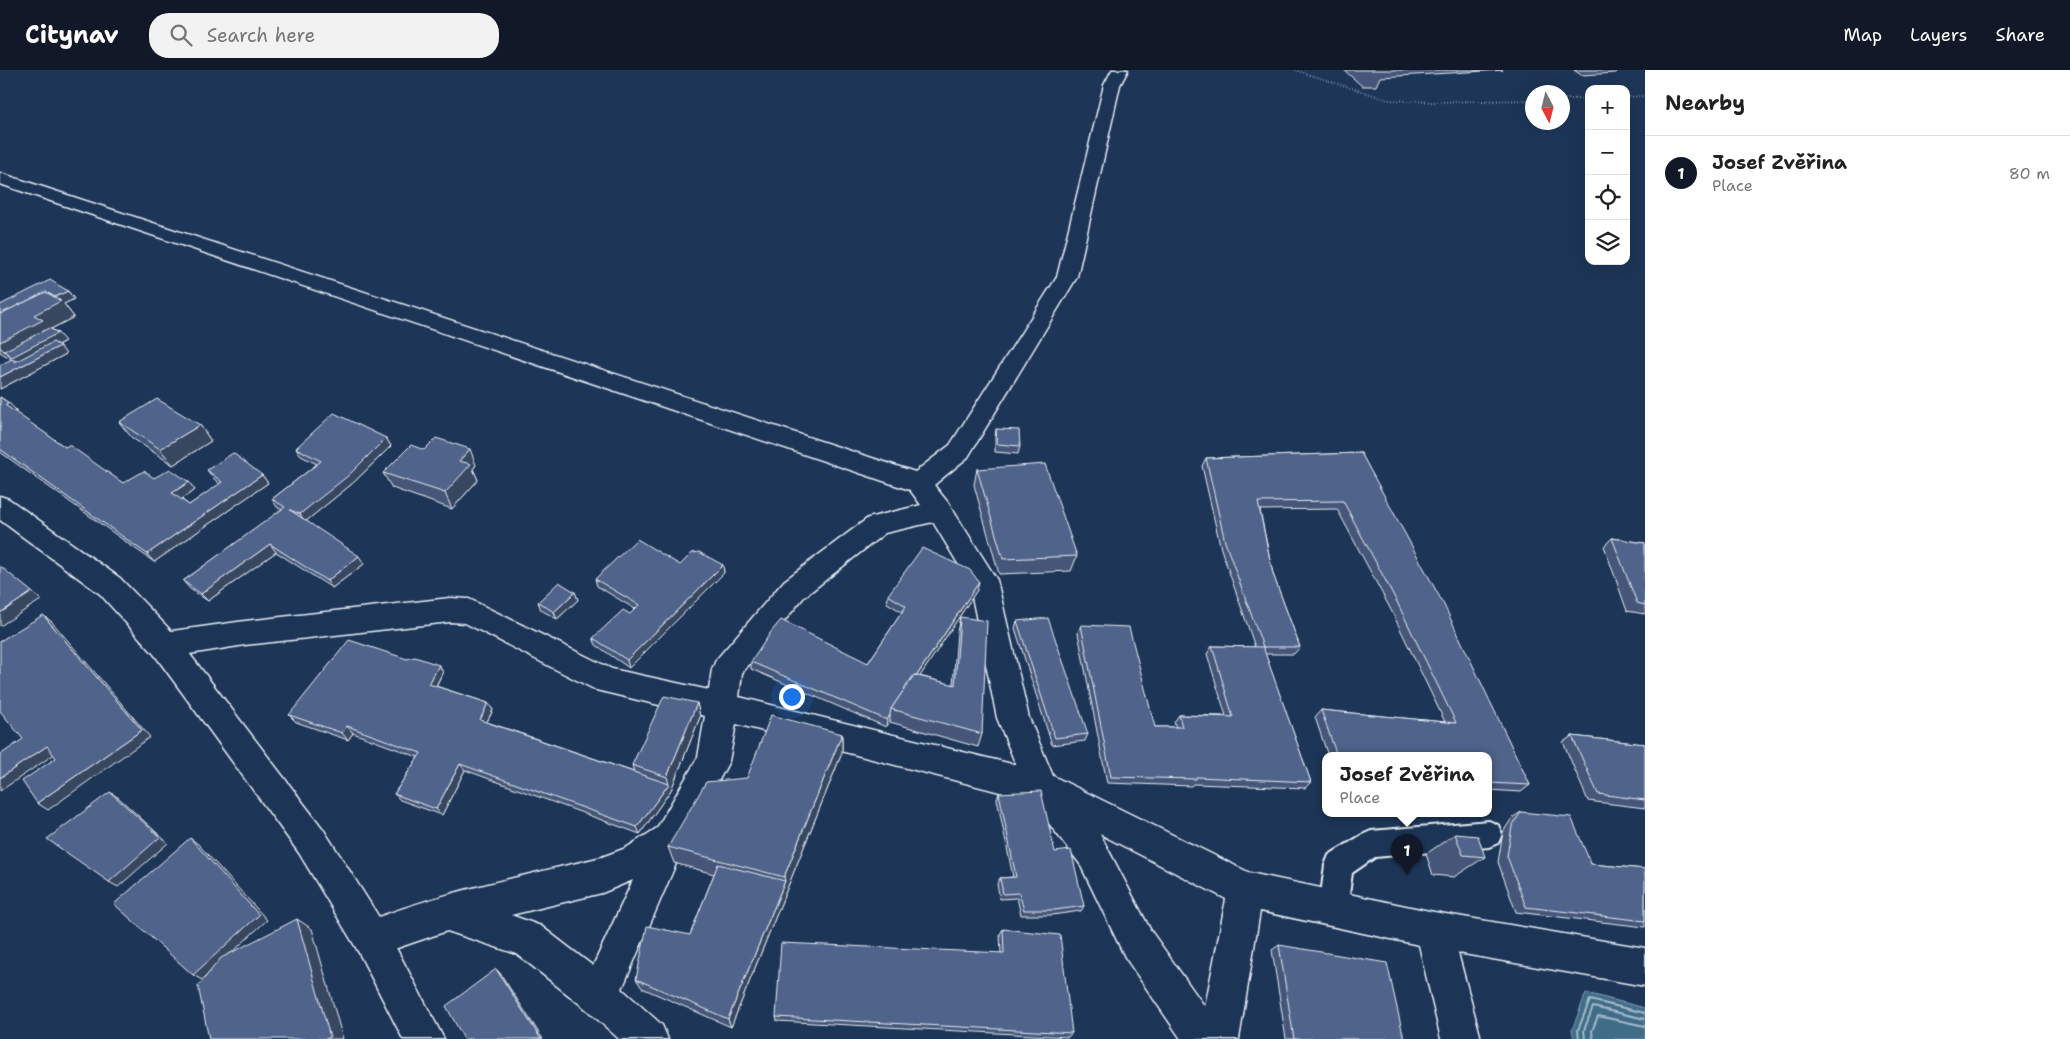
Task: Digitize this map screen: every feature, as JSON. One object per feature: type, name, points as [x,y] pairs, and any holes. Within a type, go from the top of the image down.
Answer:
[{"type":"street","points":[[919,483],[959,451],[1067,277],[1112,85],[1120,70]]},
{"type":"street","points":[[0,178],[919,483],[940,511],[983,580],[1013,718],[1041,787],[1092,852],[1138,944],[1204,1039]]},
{"type":"street","points":[[0,506],[110,586],[165,645],[310,841],[371,938],[424,1039]]},
{"type":"street","points":[[600,995],[669,840],[713,762],[727,669],[794,589],[877,525],[940,511]]},
{"type":"street","points":[[165,645],[265,630],[450,610],[468,611],[607,681],[721,706],[1041,787],[1246,890],[1434,930],[1645,967]]},
{"type":"street","points":[[371,938],[447,913],[602,874],[638,860],[669,840]]},
{"type":"street","points":[[1219,1039],[1246,890]]},
{"type":"street","points":[[447,913],[528,939],[600,995],[648,1039]]},
{"type":"street","points":[[1434,930],[1461,1039]]},
{"type":"lane","points":[[1333,909],[1340,865],[1370,844],[1489,834]]},
{"type":"path","points":[[1295,70],[1390,100],[1431,102],[1525,100]]},
{"type":"path","points":[[1630,97],[1645,96]]},
{"type":"path","points":[[1570,99],[1585,99]]},
{"type":"water","points":[[1586,993],[1645,1008],[1645,1039],[1574,1039],[1572,1030]]},
{"type":"building","points":[[50,280],[68,291],[55,297],[46,292],[0,314],[0,305]]},
{"type":"building","points":[[46,292],[61,301],[34,315],[43,320],[0,342],[0,314]]},
{"type":"building","points":[[49,328],[58,333],[12,357],[4,351]]},
{"type":"building","points":[[53,342],[60,346],[0,377],[0,365],[12,359],[15,362]]},
{"type":"building","points":[[0,397],[9,403],[5,405],[65,447],[69,445],[123,483],[144,471],[154,478],[170,469],[189,482],[172,493],[189,505],[222,482],[207,470],[233,453],[262,475],[147,554],[0,449]]},
{"type":"building","points":[[157,399],[200,425],[160,449],[119,422]]},
{"type":"building","points":[[334,413],[386,438],[349,475],[300,514],[290,510],[359,556],[327,581],[270,544],[201,594],[183,581],[285,507],[272,499],[321,461],[296,448]]},
{"type":"building","points":[[996,429],[1019,430],[1020,446],[997,444]]},
{"type":"building","points":[[436,438],[470,449],[459,461],[471,464],[445,493],[383,473],[411,445],[424,450]]},
{"type":"building","points":[[1361,453],[1444,605],[1530,785],[1492,783],[1492,752],[1336,752],[1321,710],[1456,723],[1397,602],[1343,501],[1258,502],[1273,574],[1300,647],[1263,647],[1225,542],[1206,458]]},
{"type":"building","points":[[1045,464],[1077,556],[1003,559],[977,469]]},
{"type":"building","points":[[1612,538],[1645,543],[1645,605],[1637,603]]},
{"type":"building","points":[[637,539],[680,565],[692,553],[699,552],[723,565],[627,660],[593,638],[623,610],[630,614],[639,605],[595,579]]},
{"type":"building","points":[[922,548],[970,570],[979,582],[917,675],[914,675],[891,709],[887,720],[751,662],[781,620],[868,663],[906,606],[888,595]]},
{"type":"building","points":[[0,566],[32,592],[0,613]]},
{"type":"building","points":[[559,582],[575,592],[554,612],[538,602]]},
{"type":"building","points":[[43,615],[142,730],[37,803],[22,781],[56,758],[47,746],[0,778],[0,755],[23,739],[0,711],[0,641]]},
{"type":"building","points":[[960,617],[987,621],[982,734],[891,709],[914,675],[955,685]]},
{"type":"building","points":[[1048,618],[1088,734],[1055,738],[1017,621]]},
{"type":"building","points":[[1081,625],[1129,627],[1155,727],[1182,727],[1179,715],[1233,717],[1212,646],[1263,647],[1311,782],[1196,777],[1196,779],[1111,777]]},
{"type":"building","points":[[349,640],[407,659],[415,657],[439,665],[429,684],[488,703],[480,720],[669,784],[637,827],[460,764],[436,809],[394,794],[421,753],[347,726],[342,733],[289,715]]},
{"type":"building","points":[[664,696],[697,703],[667,777],[632,765]]},
{"type":"building","points":[[771,715],[842,734],[784,877],[668,847],[706,782],[747,778]]},
{"type":"building","points":[[1572,736],[1645,744],[1645,800],[1598,794]]},
{"type":"building","points":[[1041,791],[1055,852],[1071,850],[1084,906],[1055,910],[1024,910],[1019,893],[1003,894],[1000,878],[1016,877],[999,793]]},
{"type":"building","points":[[110,792],[160,837],[109,882],[47,839]]},
{"type":"building","points":[[1521,812],[1571,817],[1591,864],[1645,869],[1645,921],[1526,907],[1507,856],[1512,826]]},
{"type":"building","points":[[1455,834],[1478,836],[1485,857],[1463,855]]},
{"type":"building","points":[[190,838],[259,915],[193,975],[114,904]]},
{"type":"building","points":[[718,864],[785,881],[728,1019],[636,979],[647,926],[690,935]]},
{"type":"building","points":[[297,919],[330,1037],[326,1039],[209,1039],[198,986],[221,958]]},
{"type":"building","points":[[1003,929],[1060,935],[1072,1033],[776,1017],[781,943],[1004,953]]},
{"type":"building","points":[[1279,945],[1387,963],[1404,1039],[1294,1039]]},
{"type":"building","points":[[496,969],[541,1039],[464,1039],[446,1006]]},
{"type":"place","name":"Josef Zvěřina","points":[[1407,875]]}]
